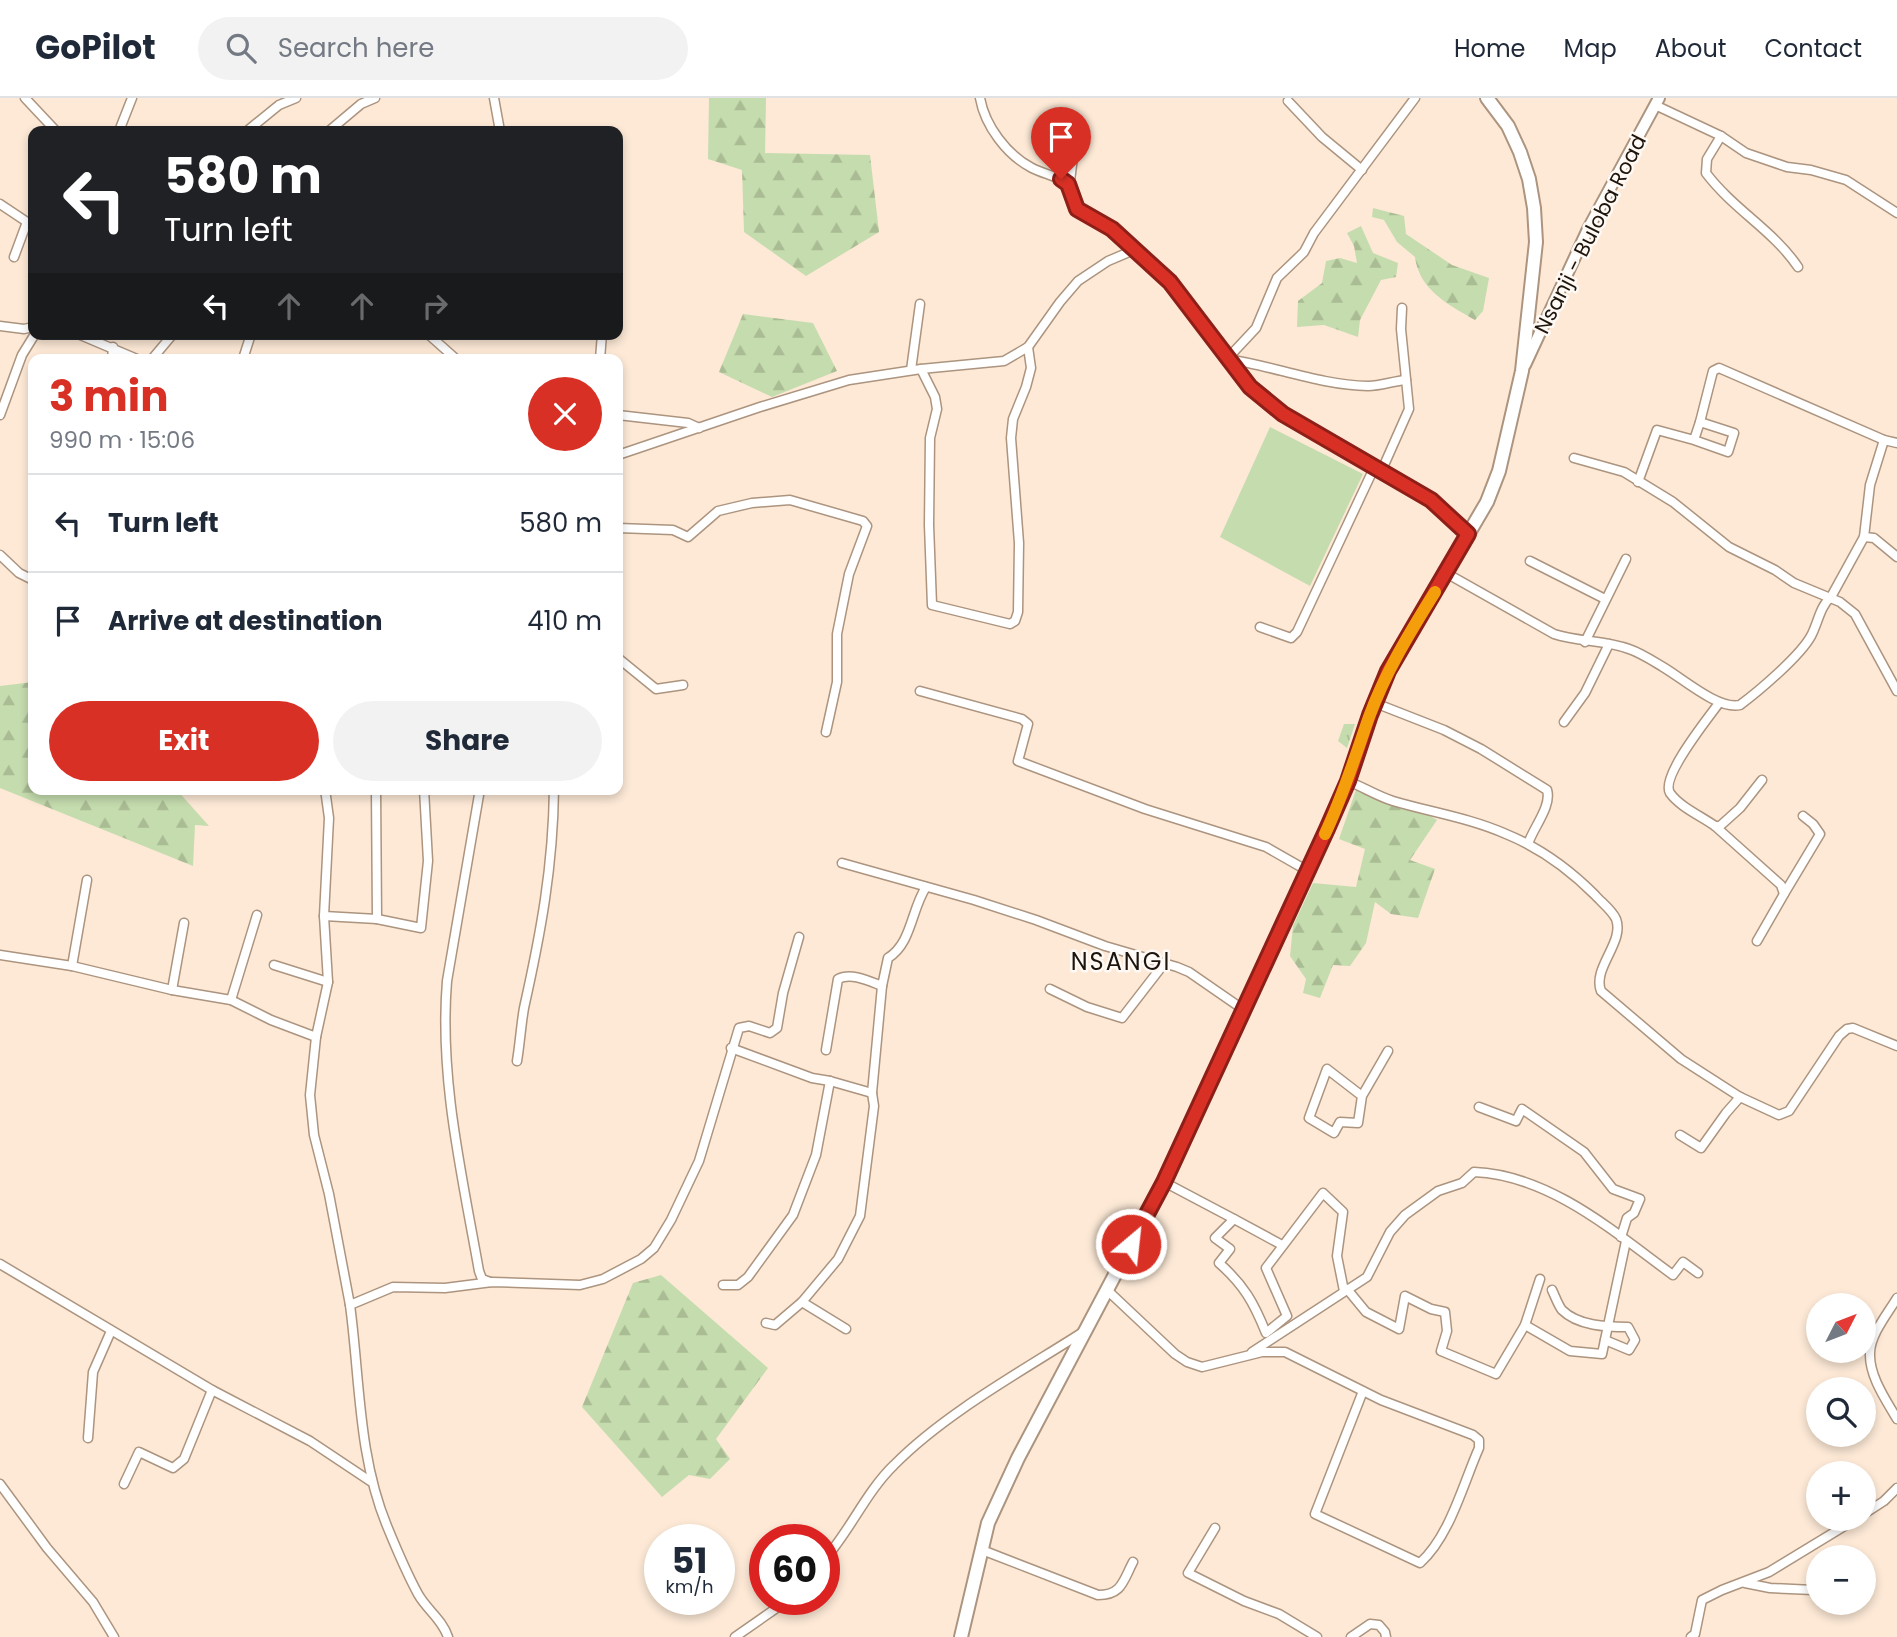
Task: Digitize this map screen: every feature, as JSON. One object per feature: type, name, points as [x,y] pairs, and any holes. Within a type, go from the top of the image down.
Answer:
[{"type":"main road","points":[[961,1637],[988,1523],[1083,1332],[1164,1182],[1348,781],[1388,671],[1487,502],[1499,471],[1522,371],[1536,242],[1529,179],[1520,152],[1508,126],[1487,98]]},
{"type":"main road","name":"Nsanji - Buloba Road","points":[[1522,371],[1588,229],[1657,101]]},
{"type":"street","points":[[25,98],[51,126]]},
{"type":"street","points":[[123,126],[132,98]]},
{"type":"street","points":[[253,126],[279,105],[296,98]]},
{"type":"street","points":[[335,126],[361,104],[375,98]]},
{"type":"street","points":[[494,98],[499,126]]},
{"type":"street","points":[[980,98],[989,125],[1006,146],[1031,167],[1068,184]]},
{"type":"street","points":[[1227,359],[1256,328],[1277,278],[1304,252],[1314,233],[1415,98]]},
{"type":"street","points":[[1287,101],[1322,137],[1362,170]]},
{"type":"street","points":[[1657,101],[1746,153],[1787,167],[1811,170],[1846,180],[1897,213]]},
{"type":"street","points":[[1721,136],[1707,159],[1706,173],[1719,190],[1750,220],[1774,237],[1798,267]]},
{"type":"street","points":[[1073,157],[1068,184],[1077,209],[1112,229],[1182,295],[1250,387],[1283,414],[1431,500],[1468,534]]},
{"type":"street","points":[[0,204],[28,223]]},
{"type":"street","points":[[13,257],[28,228]]},
{"type":"street","points":[[623,453],[849,380],[911,370],[1004,361],[1028,347],[1060,302],[1079,281],[1108,261],[1134,250]]},
{"type":"street","points":[[911,370],[920,304]]},
{"type":"street","points":[[1260,627],[1291,638],[1297,632],[1409,409],[1401,329],[1402,308]]},
{"type":"street","points":[[0,326],[28,328]]},
{"type":"street","points":[[0,415],[22,355],[31,340]]},
{"type":"street","points":[[94,340],[126,354]]},
{"type":"street","points":[[156,354],[168,340]]},
{"type":"street","points":[[435,340],[450,354]]},
{"type":"street","points":[[112,354],[113,347]]},
{"type":"street","points":[[921,369],[935,397],[937,409],[930,438],[932,606],[1010,624],[1015,621],[1018,612],[1019,543],[1011,438],[1013,418],[1031,368],[1028,347]]},
{"type":"street","points":[[22,355],[28,357]]},
{"type":"street","points":[[1227,359],[1295,375],[1364,386],[1406,380]]},
{"type":"street","points":[[1694,440],[1713,371],[1719,368],[1884,440],[1897,443]]},
{"type":"street","points":[[623,416],[688,423],[699,428]]},
{"type":"street","points":[[1638,482],[1657,430],[1728,452],[1734,433],[1699,422]]},
{"type":"street","points":[[1446,573],[1554,634],[1572,640],[1629,649],[1660,665],[1719,703],[1732,707],[1740,705],[1788,663],[1810,638],[1826,601],[1831,597],[1864,537],[1870,485],[1884,440]]},
{"type":"street","points":[[1574,458],[1624,472],[1673,502],[1729,547],[1794,583],[1831,597],[1855,614],[1897,691]]},
{"type":"street","points":[[623,529],[673,530],[688,537],[718,511],[752,503],[790,500],[863,521],[867,526],[849,574],[837,634],[837,681],[825,732]]},
{"type":"street","points":[[1864,537],[1874,538],[1897,557]]},
{"type":"street","points":[[0,555],[19,573],[28,578]]},
{"type":"street","points":[[1585,642],[1626,559]]},
{"type":"street","points":[[1530,561],[1605,599]]},
{"type":"street","points":[[1564,722],[1585,693],[1609,644]]},
{"type":"street","points":[[623,662],[656,689],[683,685]]},
{"type":"street","points":[[920,691],[1022,719],[1028,724],[1018,761],[1145,809],[1266,847],[1308,871]]},
{"type":"street","points":[[1375,703],[1444,730],[1481,749],[1547,790],[1549,795],[1528,844]]},
{"type":"street","points":[[1719,703],[1682,756],[1668,782],[1670,793],[1686,807],[1715,825],[1781,885],[1783,894]]},
{"type":"street","points":[[1715,825],[1723,824],[1740,808],[1762,780]]},
{"type":"street","points":[[1348,781],[1392,801],[1505,833],[1528,844],[1584,884],[1617,922],[1615,936],[1598,980],[1606,997],[1681,1059],[1740,1097],[1779,1115],[1789,1111],[1839,1036],[1847,1029],[1853,1028],[1897,1046]]},
{"type":"street","points":[[326,795],[329,818],[324,916],[328,982],[316,1037],[310,1095],[314,1135],[350,1305],[370,1481],[386,1524],[419,1596],[444,1626],[448,1637]]},
{"type":"street","points":[[376,795],[377,919]]},
{"type":"street","points":[[324,916],[377,919],[421,928],[428,862],[424,795]]},
{"type":"street","points":[[479,795],[447,981],[445,1007],[448,1082],[457,1150],[479,1271],[482,1279],[492,1282]]},
{"type":"street","points":[[517,1061],[549,883],[554,795]]},
{"type":"street","points":[[1757,941],[1820,834],[1814,824],[1803,816]]},
{"type":"street","points":[[842,863],[1036,920],[1105,946],[1189,972],[1244,1010]]},
{"type":"street","points":[[72,966],[87,880]]},
{"type":"street","points":[[766,1323],[775,1325],[802,1302],[838,1259],[860,1216],[874,1106],[872,1093],[887,960],[899,950],[926,887]]},
{"type":"street","points":[[231,1000],[257,915]]},
{"type":"street","points":[[172,990],[184,923]]},
{"type":"street","points":[[350,1305],[393,1287],[445,1288],[492,1282],[580,1285],[642,1259],[654,1248],[671,1220],[699,1161],[739,1028],[743,1026],[770,1033],[776,1031],[783,993],[799,937]]},
{"type":"street","points":[[0,955],[72,966],[172,990],[231,1000],[271,1020],[316,1037]]},
{"type":"street","points":[[274,965],[328,982]]},
{"type":"street","points":[[1050,989],[1087,1007],[1122,1018],[1131,1010],[1163,965]]},
{"type":"street","points":[[826,1050],[838,979],[852,976],[882,986]]},
{"type":"street","points":[[731,1048],[812,1078],[872,1093]]},
{"type":"street","points":[[1362,1096],[1327,1069],[1309,1118],[1334,1133],[1340,1122],[1358,1123],[1362,1096],[1388,1051]]},
{"type":"street","points":[[723,1285],[738,1284],[748,1277],[793,1215],[816,1155],[830,1081]]},
{"type":"street","points":[[1679,1135],[1701,1147],[1740,1097]]},
{"type":"street","points":[[1479,1107],[1516,1121],[1522,1109],[1584,1152],[1613,1189],[1640,1199],[1634,1213],[1627,1218],[1602,1358],[1570,1351],[1525,1325]]},
{"type":"street","points":[[1250,1354],[1367,1277],[1390,1232],[1405,1215],[1438,1191],[1462,1184],[1474,1172],[1497,1173],[1530,1182],[1597,1220],[1673,1275],[1683,1262],[1698,1273]]},
{"type":"street","points":[[1164,1182],[1282,1245]]},
{"type":"street","points":[[1234,1219],[1215,1238],[1230,1249],[1219,1263],[1238,1279],[1255,1304],[1266,1333],[1287,1316],[1266,1268],[1322,1193],[1343,1212],[1337,1256],[1346,1290],[1366,1312],[1399,1329],[1405,1296],[1431,1309],[1445,1312],[1447,1331],[1441,1350],[1496,1374],[1525,1325],[1540,1279]]},
{"type":"street","points":[[0,1265],[212,1390],[310,1441],[370,1481]]},
{"type":"street","points":[[1107,1289],[1175,1354],[1187,1362],[1202,1367],[1250,1354],[1285,1352],[1363,1391],[1381,1400],[1473,1434],[1479,1440],[1479,1448],[1453,1513],[1420,1563],[1315,1514],[1363,1391]]},
{"type":"street","points":[[1552,1290],[1561,1309],[1573,1317],[1608,1327],[1628,1327],[1635,1340],[1629,1350],[1605,1340]]},
{"type":"street","points":[[1897,1298],[1871,1345],[1869,1354],[1874,1373],[1897,1419]]},
{"type":"street","points":[[802,1302],[846,1329]]},
{"type":"street","points":[[88,1438],[93,1372],[111,1331]]},
{"type":"street","points":[[840,1538],[891,1467],[913,1446],[1083,1332]]},
{"type":"street","points":[[124,1484],[139,1452],[173,1468],[184,1459],[212,1390]]},
{"type":"street","points":[[0,1484],[47,1548],[93,1602],[114,1637]]},
{"type":"street","points":[[1876,1506],[1897,1488]]},
{"type":"street","points":[[1215,1528],[1188,1573],[1244,1601],[1279,1614],[1318,1637]]},
{"type":"street","points":[[1694,1636],[1702,1600],[1769,1572],[1836,1531]]},
{"type":"street","points":[[982,1550],[1098,1595],[1110,1595],[1119,1589],[1133,1562]]},
{"type":"street","points":[[1745,1583],[1770,1588],[1806,1590]]},
{"type":"street","points":[[735,1637],[768,1615]]},
{"type":"street","points":[[1351,1637],[1370,1624],[1379,1625],[1385,1632],[1385,1637]]},
{"type":"green space","points":[[709,98],[766,98],[765,153],[870,155],[879,232],[806,276],[744,232],[742,170],[708,159]]},
{"type":"green space","points":[[1373,208],[1404,216],[1406,234],[1452,265],[1489,278],[1483,311],[1475,320],[1446,302],[1429,287],[1422,279],[1415,257],[1397,242],[1384,220],[1372,217]]},
{"type":"green space","points":[[1361,226],[1373,253],[1398,263],[1396,277],[1381,280],[1360,320],[1358,337],[1324,325],[1297,327],[1298,301],[1322,283],[1326,261],[1340,258],[1357,263],[1354,246],[1347,233]]},
{"type":"green space","points":[[743,314],[813,323],[837,371],[772,397],[719,372]]},
{"type":"green space","points":[[1270,427],[1363,474],[1310,586],[1220,537]]},
{"type":"green space","points":[[28,683],[28,795],[181,795],[209,826],[195,825],[193,866],[0,788],[0,686]]},
{"type":"green space","points":[[1344,724],[1355,724],[1347,748],[1338,741]]},
{"type":"green space","points":[[1357,787],[1410,804],[1437,820],[1410,860],[1435,869],[1418,918],[1391,914],[1375,902],[1366,943],[1350,966],[1333,965],[1320,998],[1303,993],[1306,979],[1290,956],[1293,926],[1313,883],[1356,887],[1365,849],[1339,839]]},
{"type":"green space","points":[[661,1275],[768,1368],[716,1439],[730,1459],[710,1479],[689,1475],[662,1497],[582,1407],[633,1283]]},
{"type":"slow traffic","points":[[1325,834],[1348,781],[1388,671],[1435,592]]},
{"type":"district","name":"NSANGI","points":[[1121,961]]},
{"type":"route","points":[[1061,179],[1068,184],[1071,197],[1081,213],[1112,229],[1182,295],[1250,387],[1283,414],[1431,500],[1468,534],[1388,671],[1348,781],[1327,829],[1164,1182],[1131,1244]]}]
